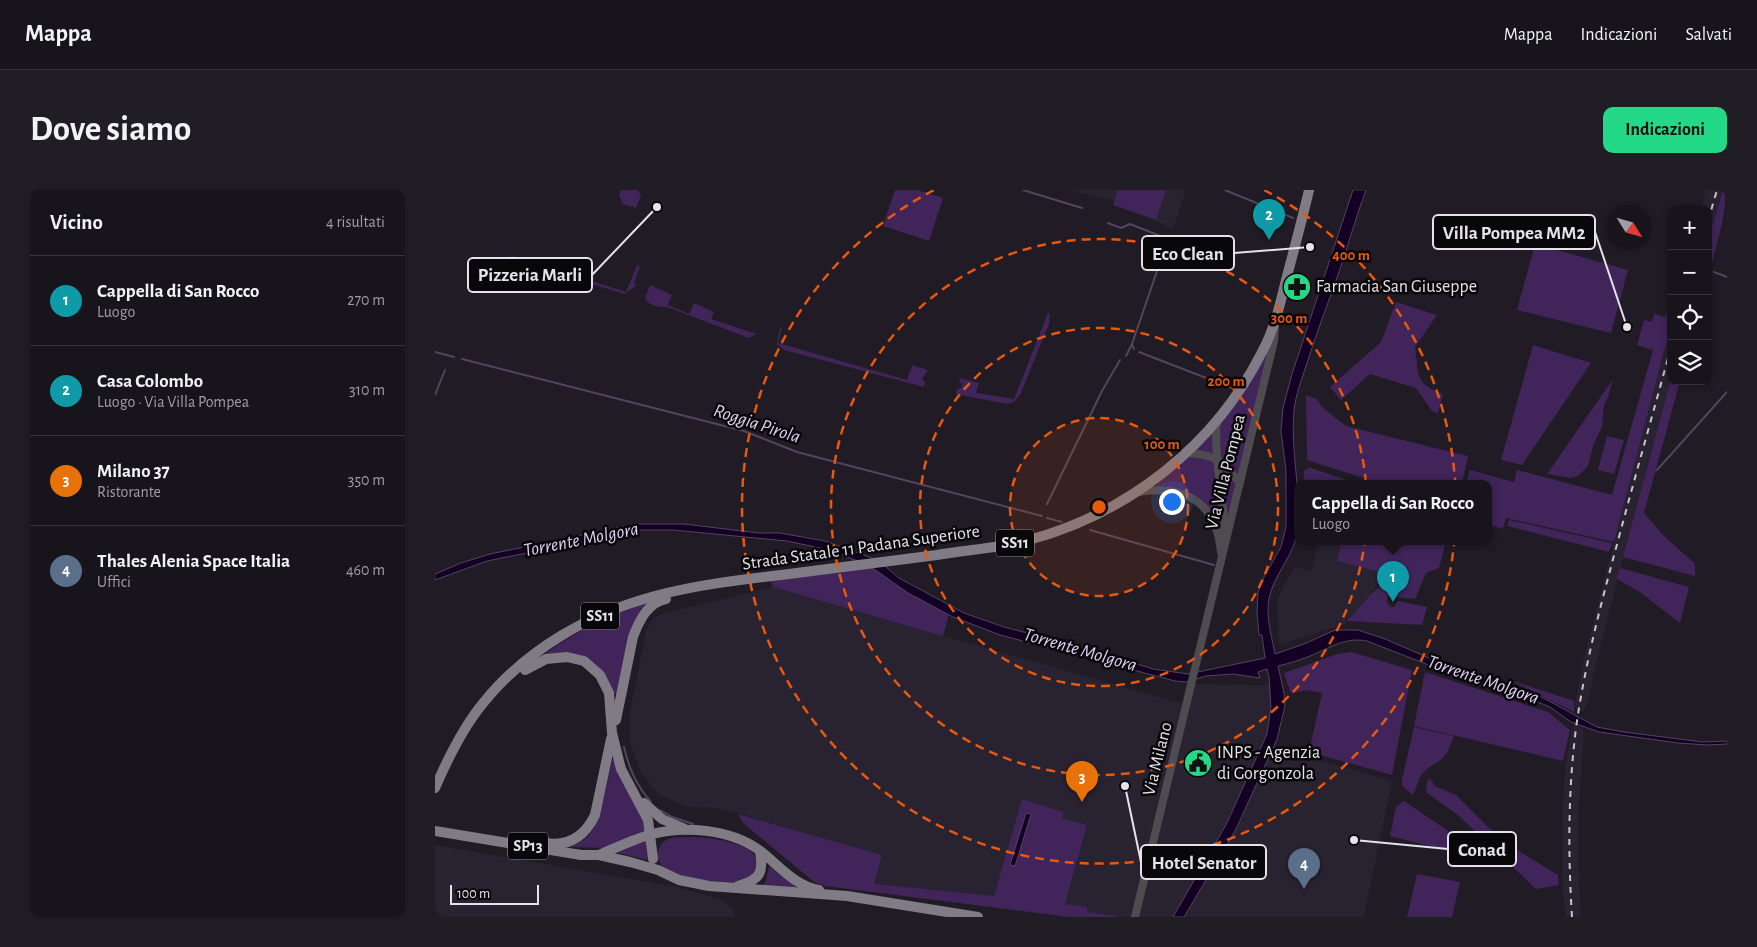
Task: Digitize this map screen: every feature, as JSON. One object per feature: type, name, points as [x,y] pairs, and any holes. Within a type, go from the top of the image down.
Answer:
[{"type":"main road","name":"Via Villa Pompea","points":[[1276,317],[1309,190]]},
{"type":"main road","name":"Strada Statale 11 Padana Superiore","points":[[435,788],[454,748],[486,699],[515,671],[541,650],[568,632],[622,606],[659,595],[737,581],[995,547],[1031,539],[1095,516],[1137,492],[1185,453],[1217,420],[1256,364],[1276,317]]},
{"type":"main road","points":[[615,748],[617,714],[633,636],[644,614],[652,605],[661,600],[714,590],[737,581]]},
{"type":"main road","points":[[486,699],[533,664],[542,660],[559,656],[574,658],[593,668],[604,682],[609,693],[615,748],[621,769],[646,815],[653,859],[658,870]]},
{"type":"main road","points":[[458,834],[509,837],[554,844],[564,843],[577,838],[586,831],[595,815],[612,733]]},
{"type":"main road","points":[[633,791],[662,819],[691,830]]},
{"type":"main road","name":"SP13","points":[[599,855],[649,835],[691,830],[732,837],[748,843],[782,871],[812,888],[847,896],[978,917]]},
{"type":"main road","name":"SP13","points":[[435,831],[581,855],[599,855],[658,870],[679,880],[709,886],[847,896]]},
{"type":"main road","points":[[653,859],[658,841],[673,831]]},
{"type":"main road","name":"SP13","points":[[735,888],[747,884],[758,877],[762,866],[760,851]]},
{"type":"street","name":"Via Villa Pompea","points":[[1195,667],[1225,544],[1227,525],[1240,482],[1274,341],[1276,317]]},
{"type":"street","points":[[1217,420],[1216,459],[1227,525]]},
{"type":"street","points":[[1185,453],[1202,454],[1216,459],[1227,466],[1240,482]]},
{"type":"street","points":[[1137,492],[1169,490],[1180,492],[1195,501],[1205,510],[1215,525],[1222,557]]},
{"type":"street","name":"Via Milano","points":[[1135,917],[1195,667]]},
{"type":"shaded area","points":[[621,190],[638,190],[641,196],[636,208],[623,204],[619,195]]},
{"type":"shaded area","points":[[895,190],[918,190],[943,198],[929,241],[883,226]]},
{"type":"shaded area","points":[[1070,190],[1186,190],[1173,229],[1115,201]]},
{"type":"shaded area","points":[[1118,190],[1166,190],[1156,220],[1113,205]]},
{"type":"shaded area","points":[[1706,190],[1723,190],[1712,228],[1712,205],[1702,205]]},
{"type":"shaded area","points":[[1723,190],[1725,190],[1722,221],[1712,261],[1712,228]]},
{"type":"shaded area","points":[[1535,244],[1628,270],[1611,333],[1517,310]]},
{"type":"shaded area","points":[[510,255],[626,292],[637,265],[640,267],[634,283],[637,285],[624,294],[511,259]]},
{"type":"shaded area","points":[[650,285],[672,295],[668,305],[689,314],[694,303],[714,312],[711,319],[757,334],[749,338],[667,307],[651,304],[645,298]]},
{"type":"shaded area","points":[[1396,302],[1437,315],[1415,347],[1418,371],[1422,382],[1443,394],[1438,413],[1432,411],[1416,388],[1370,374],[1341,400],[1330,387],[1381,342]]},
{"type":"shaded area","points":[[1048,313],[1050,314],[1049,324],[1020,395],[1014,402],[1007,404],[956,394],[957,389],[961,388],[962,384],[959,381],[960,378],[979,383],[976,393],[1014,399]]},
{"type":"shaded area","points":[[1667,313],[1667,340],[1614,542],[1506,518],[1503,529],[1492,525],[1492,480],[1467,480],[1470,470],[1514,482],[1517,470],[1612,495],[1653,350],[1637,345],[1644,320],[1652,322],[1654,314],[1665,317]]},
{"type":"shaded area","points":[[780,328],[782,329],[778,343],[907,380],[912,365],[928,370],[922,379],[925,382],[924,387],[784,350],[777,344]]},
{"type":"shaded area","points":[[1272,336],[1228,523],[1215,520],[1208,510],[1156,486],[1158,482],[1197,448]]},
{"type":"shaded area","points":[[1667,340],[1667,385],[1669,385],[1626,546],[1588,702],[1584,711],[1576,710],[1575,705],[1581,672]]},
{"type":"shaded area","points":[[1533,345],[1591,363],[1522,465],[1501,460]]},
{"type":"shaded area","points":[[1613,379],[1604,405],[1602,427],[1594,443],[1588,466],[1578,476],[1571,478],[1547,474]]},
{"type":"shaded area","points":[[1669,385],[1679,385],[1644,513],[1663,535],[1695,564],[1695,576],[1623,557]]},
{"type":"shaded area","points":[[1306,395],[1317,399],[1322,407],[1346,426],[1468,456],[1463,480],[1370,480],[1307,460]]},
{"type":"shaded area","points":[[1607,436],[1624,440],[1614,474],[1598,470]]},
{"type":"shaded area","points":[[1311,468],[1347,480],[1304,480],[1304,471]]},
{"type":"shaded area","points":[[1509,520],[1612,543],[1609,552],[1507,526]]},
{"type":"shaded area","points":[[1317,545],[1341,545],[1337,561],[1387,574],[1345,624],[1279,645],[1277,599],[1294,567],[1312,571]]},
{"type":"shaded area","points":[[1341,545],[1445,545],[1439,568],[1426,573],[1415,599],[1388,596],[1387,602],[1391,607],[1394,607],[1398,601],[1427,607],[1422,625],[1347,621],[1371,594],[1385,582],[1387,574],[1337,561]]},
{"type":"shaded area","points":[[871,564],[950,610],[943,636],[773,587],[769,577]]},
{"type":"shaded area","points":[[1620,568],[1689,587],[1680,623],[1640,592],[1617,579]]},
{"type":"shaded area","points":[[773,587],[1183,704],[1189,684],[1270,685],[1271,746],[1392,781],[1364,917],[1086,917],[873,884],[882,856],[734,812],[715,808],[687,807],[658,794],[641,773],[630,743],[630,712],[646,631],[652,620],[660,614]]},
{"type":"shaded area","points":[[649,602],[643,613],[619,697],[611,690],[596,667],[541,657],[567,639],[593,625]]},
{"type":"shaded area","points":[[1351,652],[1412,670],[1392,775],[1309,752],[1322,693],[1306,690],[1291,694],[1284,673],[1337,654]]},
{"type":"shaded area","points":[[1425,672],[1548,712],[1570,730],[1563,761],[1414,726]]},
{"type":"shaded area","points":[[1507,679],[1574,701],[1574,712]]},
{"type":"shaded area","points":[[1574,726],[1582,728],[1584,734],[1578,815],[1581,917],[1565,917],[1562,878],[1563,803],[1566,761]]},
{"type":"shaded area","points":[[1414,727],[1454,736],[1447,753],[1442,759],[1421,775],[1413,795],[1402,786],[1402,780]]},
{"type":"shaded area","points":[[613,758],[622,781],[642,813],[646,831],[604,848],[568,847],[584,840],[593,830],[600,811]]},
{"type":"shaded area","points":[[1430,778],[1435,786],[1456,795],[1502,841],[1558,875],[1559,885],[1536,889],[1459,816],[1426,792],[1427,781]]},
{"type":"shaded area","points":[[1022,799],[1063,812],[1062,818],[1087,825],[1065,904],[1087,907],[1087,912],[1116,917],[1069,917],[825,886],[814,882],[743,823],[738,814],[882,855],[874,884],[994,896]]},
{"type":"shaded area","points":[[1404,801],[1463,841],[1460,854],[1390,836],[1396,807]]},
{"type":"shaded area","points":[[693,837],[728,842],[745,848],[758,859],[757,873],[736,883],[690,879],[667,871],[661,865],[657,855],[662,843],[675,838]]},
{"type":"shaded area","points":[[646,841],[647,860],[615,852]]},
{"type":"shaded area","points":[[435,845],[678,887],[722,900],[732,909],[735,917],[435,917]]},
{"type":"shaded area","points":[[769,866],[799,888],[762,887],[766,880]]},
{"type":"shaded area","points":[[1417,874],[1460,882],[1452,917],[1407,917]]},
{"type":"water","name":"Torrente Molgora","points":[[1353,190],[1366,190],[1299,386],[1295,404],[1293,425],[1296,480],[1294,480],[1294,544],[1274,583],[1268,607],[1275,654],[1335,630],[1358,630],[1480,677],[1534,693],[1597,727],[1703,742],[1727,741],[1727,744],[1678,743],[1599,732],[1571,722],[1550,707],[1538,702],[1485,687],[1367,641],[1353,640],[1340,643],[1306,658],[1278,666],[1285,706],[1277,739],[1236,829],[1184,917],[1173,917],[1227,823],[1267,734],[1271,707],[1267,669],[1258,672],[1260,678],[1233,674],[1206,676],[1186,682],[1175,681],[1000,635],[953,617],[908,593],[874,569],[855,560],[829,550],[787,541],[673,530],[640,530],[487,561],[435,580],[435,574],[490,554],[636,524],[684,524],[759,533],[780,533],[825,541],[872,558],[899,578],[964,613],[1004,627],[1089,649],[1153,669],[1188,674],[1265,658],[1262,635],[1259,635],[1258,592],[1281,547],[1286,527],[1286,470],[1281,431],[1283,408],[1292,374]]},
{"type":"water","points":[[1026,813],[1031,814],[1015,866],[1010,865]]},
{"type":"waterway","points":[[1023,190],[1082,208]]},
{"type":"waterway","points":[[1225,190],[1293,218]]},
{"type":"waterway","points":[[1108,223],[1121,228],[1130,224],[1168,239],[1132,344],[1134,349]]},
{"type":"waterway","points":[[1714,272],[1727,277]]},
{"type":"waterway","points":[[1126,356],[1132,344]]},
{"type":"waterway","name":"Roggia Pirola","points":[[435,352],[454,357]]},
{"type":"waterway","points":[[1139,352],[1232,388]]},
{"type":"waterway","name":"Roggia Pirola","points":[[462,359],[744,431],[797,452],[1042,516]]},
{"type":"waterway","points":[[1047,504],[1102,391],[1120,360]]},
{"type":"waterway","points":[[435,395],[445,370]]},
{"type":"waterway","points":[[1657,470],[1727,392]]},
{"type":"waterway","name":"Roggia Pirola","points":[[1047,518],[1062,522]]},
{"type":"waterway","name":"Roggia Pirola","points":[[1090,530],[1214,565]]},
{"type":"waterway","points":[[624,747],[634,776],[651,802]]},
{"type":"waterway","points":[[660,810],[672,817],[693,824]]},
{"type":"railway","points":[[1712,207],[1717,190]]},
{"type":"railway","points":[[1572,917],[1569,846],[1570,799],[1573,752],[1580,704],[1600,608],[1667,361]]},
{"type":"place","name":"Pizzeria Marli","points":[[657,207]]},
{"type":"place","name":"Casa Colombo","points":[[1269,240]]},
{"type":"place","name":"Eco Clean","points":[[1310,247]]},
{"type":"place","name":"Farmacia San Giuseppe","points":[[1297,287]]},
{"type":"place","name":"Villa Pompea MM2","points":[[1627,327]]},
{"type":"place","name":"Cappella di San Rocco","points":[[1393,602]]},
{"type":"place","name":"INPS - Agenzia di Gorgonzola","points":[[1198,763]]},
{"type":"place","name":"Hotel Senator","points":[[1125,786]]},
{"type":"place","name":"Milano 37","points":[[1082,802]]},
{"type":"place","name":"Conad","points":[[1354,840]]},
{"type":"place","name":"Thales Alenia Space Italia","points":[[1304,889]]}]
